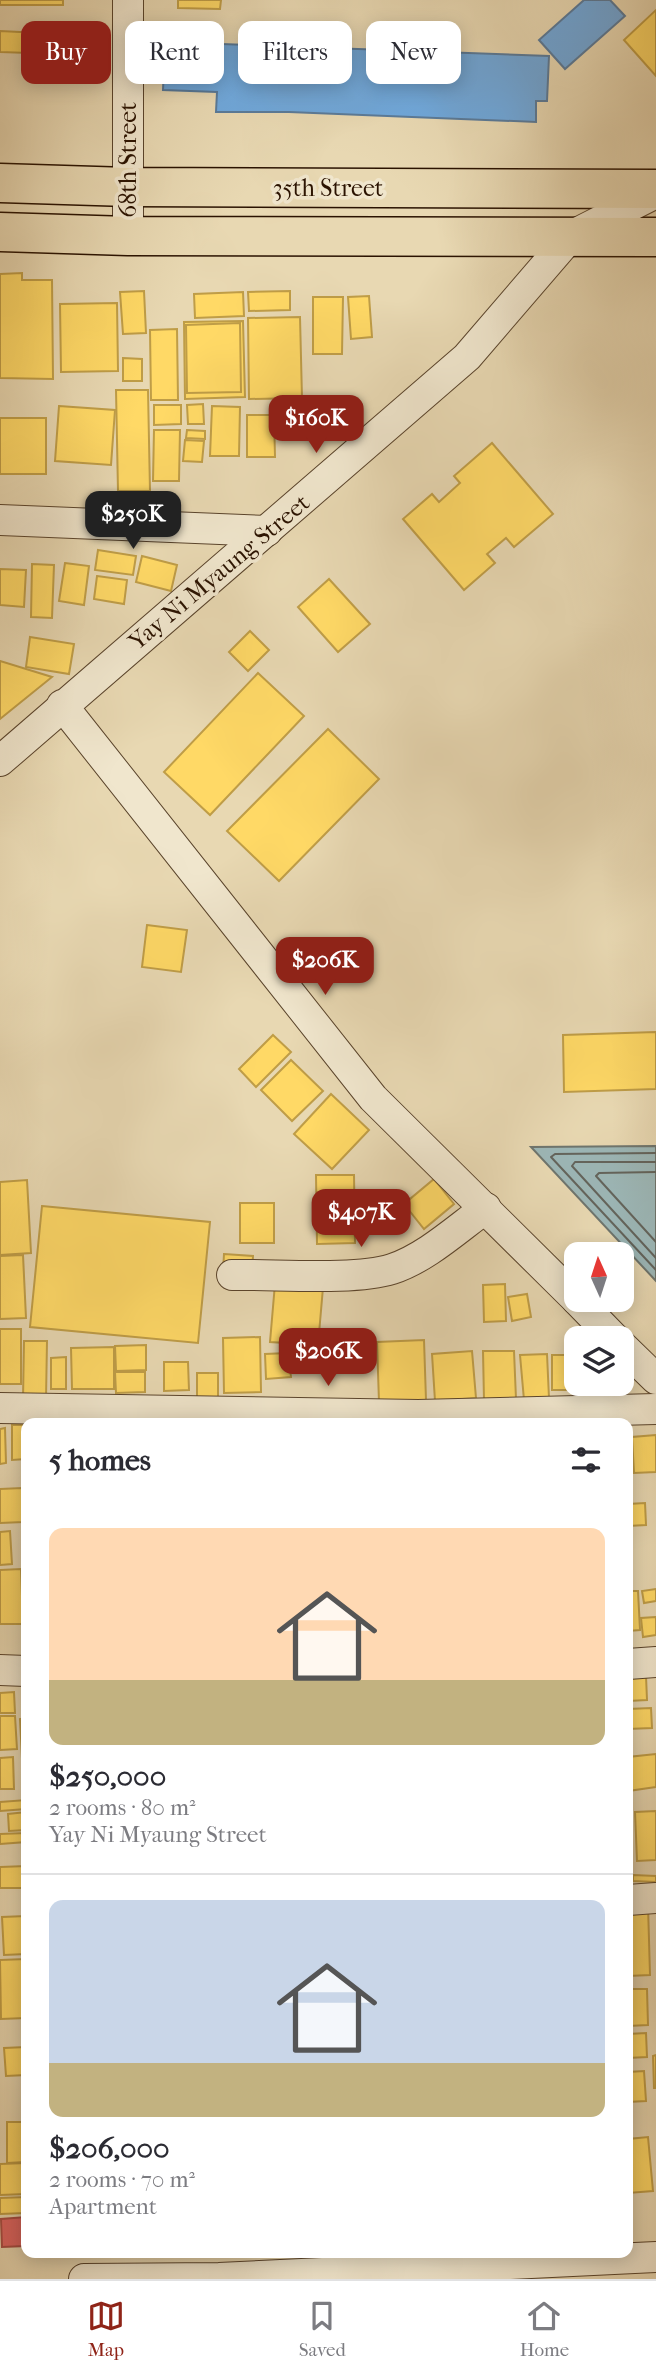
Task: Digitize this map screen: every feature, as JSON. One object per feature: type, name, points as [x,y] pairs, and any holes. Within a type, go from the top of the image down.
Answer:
[{"type":"main road","name":"35th Street","points":[[0,183],[128,187],[656,191]]},
{"type":"main road","name":"35th Street","points":[[0,232],[128,236],[656,237]]},
{"type":"street","name":"68th Street","points":[[128,0],[128,236]]},
{"type":"street","name":"Yay Ni Myaung Street","points":[[0,761],[467,357],[571,236],[656,191]]},
{"type":"street","points":[[0,520],[267,531]]},
{"type":"street","points":[[62,705],[373,1098],[564,1288]]},
{"type":"street","points":[[232,1275],[368,1274],[393,1269],[435,1244],[486,1208]]},
{"type":"street","points":[[588,1312],[602,1326]]},
{"type":"street","points":[[634,1357],[655,1376]]},
{"type":"street","points":[[0,1408],[418,1415],[656,1409]]},
{"type":"street","points":[[633,1664],[656,1662]]},
{"type":"street","points":[[0,1670],[21,1671]]},
{"type":"street","points":[[633,1900],[656,1898]]},
{"type":"street","points":[[572,2258],[607,2269],[656,2257]]},
{"type":"street","points":[[84,2279],[218,2265],[529,2258]]},
{"type":"water","points":[[656,1146],[656,1281],[634,1257],[634,1242],[620,1242],[531,1147]]},
{"type":"building: Homes","points":[[0,0],[63,0],[63,5],[0,5]]},
{"type":"building: Homes","points":[[178,0],[221,0],[220,9],[178,8]]},
{"type":"building: Homes","points":[[656,10],[656,76],[624,40]]},
{"type":"building: Homes","points":[[0,31],[21,32],[21,53],[0,52]]},
{"type":"building: Homes","points":[[22,273],[22,280],[52,280],[53,379],[0,378],[0,274]]},
{"type":"building: Homes","points":[[144,291],[146,333],[123,334],[120,292]]},
{"type":"building: Homes","points":[[290,291],[290,310],[249,311],[248,292]]},
{"type":"building: Homes","points":[[243,292],[244,316],[195,318],[194,294]]},
{"type":"building: Homes","points":[[369,296],[372,337],[351,339],[348,297]]},
{"type":"building: Homes","points":[[313,297],[343,297],[342,354],[313,354]]},
{"type":"building: Homes","points":[[117,303],[118,371],[61,372],[60,304]]},
{"type":"building: Homes","points":[[300,317],[302,398],[249,399],[248,318]]},
{"type":"building: Homes","points":[[243,321],[245,397],[185,399],[184,322]]},
{"type":"building: Homes","points":[[240,323],[241,392],[187,393],[186,325]]},
{"type":"building: Homes","points":[[177,329],[178,400],[151,400],[150,330]]},
{"type":"building: Homes","points":[[123,358],[142,359],[142,381],[123,381]]},
{"type":"building: Homes","points":[[116,390],[148,390],[150,491],[118,491]]},
{"type":"building: Homes","points":[[203,404],[204,424],[188,424],[187,405]]},
{"type":"building: Homes","points":[[154,405],[181,405],[181,424],[154,425]]},
{"type":"building: Homes","points":[[59,406],[115,410],[111,465],[55,461]]},
{"type":"building: Homes","points":[[212,406],[240,407],[239,456],[210,456]]},
{"type":"building: Homes","points":[[247,415],[274,415],[275,457],[247,457]]},
{"type":"building: Homes","points":[[0,418],[46,418],[46,474],[0,474]]},
{"type":"building: Homes","points":[[154,430],[180,430],[179,481],[153,481]]},
{"type":"building: Homes","points":[[187,430],[205,431],[205,439],[186,438]]},
{"type":"building: Homes","points":[[185,440],[204,441],[202,462],[183,461]]},
{"type":"building: Homes","points":[[492,443],[553,514],[514,547],[506,538],[487,554],[495,563],[464,590],[403,519],[432,494],[439,502],[460,483],[454,476]]},
{"type":"building: Homes","points":[[98,550],[136,556],[133,575],[95,570]]},
{"type":"building: Homes","points":[[142,556],[177,565],[171,591],[136,582]]},
{"type":"building: Homes","points":[[65,563],[89,566],[84,605],[59,601]]},
{"type":"building: Homes","points":[[32,564],[54,565],[52,618],[31,617]]},
{"type":"building: Homes","points":[[0,569],[26,570],[24,607],[0,605]]},
{"type":"building: Homes","points":[[97,576],[127,580],[124,604],[94,599]]},
{"type":"building: Homes","points":[[329,579],[370,624],[338,652],[298,607]]},
{"type":"building: Homes","points":[[250,631],[269,650],[248,671],[229,652]]},
{"type":"building: Homes","points":[[30,637],[74,644],[69,674],[26,667]]},
{"type":"building: Homes","points":[[0,661],[52,677],[0,719]]},
{"type":"building: Homes","points":[[258,673],[304,716],[210,815],[164,772]]},
{"type":"building: Homes","points":[[328,729],[379,779],[279,881],[227,831]]},
{"type":"building: Homes","points":[[147,925],[187,930],[181,972],[142,967]]},
{"type":"building: Homes","points":[[656,1032],[656,1089],[564,1092],[563,1035]]},
{"type":"building: Homes","points":[[273,1035],[291,1052],[256,1087],[239,1069]]},
{"type":"building: Homes","points":[[291,1060],[323,1091],[292,1121],[261,1090]]},
{"type":"building: Homes","points":[[331,1094],[369,1130],[332,1169],[294,1134]]},
{"type":"building: Homes","points":[[316,1175],[354,1175],[355,1243],[317,1244]]},
{"type":"building: Homes","points":[[434,1179],[454,1204],[424,1229],[404,1204]]},
{"type":"building: Homes","points":[[27,1180],[31,1253],[0,1255],[0,1182]]},
{"type":"building: Homes","points":[[240,1203],[274,1203],[274,1243],[240,1243]]},
{"type":"building: Homes","points":[[42,1206],[210,1222],[198,1343],[30,1327]]},
{"type":"building: Homes","points":[[224,1254],[253,1256],[252,1273],[223,1271]]},
{"type":"building: Homes","points":[[23,1255],[26,1318],[0,1319],[0,1256]]},
{"type":"building: Homes","points":[[276,1272],[324,1276],[318,1345],[270,1342]]},
{"type":"building: Homes","points":[[505,1284],[506,1321],[484,1322],[483,1285]]},
{"type":"building: Homes","points":[[527,1294],[531,1317],[512,1321],[508,1297]]},
{"type":"building: Homes","points":[[0,1329],[21,1329],[21,1384],[0,1384]]},
{"type":"building: Homes","points":[[260,1337],[261,1392],[224,1393],[223,1338]]},
{"type":"building: Homes","points":[[424,1340],[426,1400],[379,1402],[377,1342]]},
{"type":"building: Homes","points":[[24,1341],[47,1341],[46,1399],[23,1399]]},
{"type":"building: Homes","points":[[146,1345],[146,1370],[116,1371],[115,1346]]},
{"type":"building: Homes","points":[[114,1347],[114,1389],[72,1389],[71,1348]]},
{"type":"building: Homes","points":[[472,1351],[476,1398],[435,1401],[432,1354]]},
{"type":"building: Homes","points":[[483,1351],[514,1351],[516,1399],[484,1400]]},
{"type":"building: Homes","points":[[288,1353],[291,1377],[266,1379],[265,1354]]},
{"type":"building: Homes","points":[[547,1354],[549,1398],[524,1400],[520,1355]]},
{"type":"building: Homes","points":[[552,1355],[564,1355],[564,1390],[552,1390]]},
{"type":"building: Homes","points":[[66,1357],[66,1389],[51,1389],[51,1358]]},
{"type":"building: Homes","points":[[164,1362],[188,1362],[189,1390],[164,1391]]},
{"type":"building: Homes","points":[[115,1372],[145,1372],[145,1392],[116,1393]]},
{"type":"building: Homes","points":[[197,1373],[218,1373],[218,1398],[197,1398]]},
{"type":"building: Homes","points":[[12,1425],[21,1425],[21,1459],[12,1460]]},
{"type":"building: Homes","points":[[5,1428],[6,1463],[0,1464],[0,1429]]},
{"type":"building: Homes","points":[[656,1435],[656,1472],[634,1473],[633,1437]]},
{"type":"building: Homes","points":[[21,1488],[21,1522],[0,1523],[0,1489]]},
{"type":"building: Homes","points":[[645,1503],[646,1525],[633,1526],[633,1504]]},
{"type":"building: Homes","points":[[10,1531],[12,1564],[0,1565],[0,1532]]},
{"type":"building: Homes","points":[[21,1569],[21,1624],[0,1624],[0,1570]]},
{"type":"building: Homes","points":[[656,1589],[656,1601],[644,1603],[642,1591]]},
{"type":"building: Homes","points":[[633,1591],[638,1591],[640,1630],[633,1631]]},
{"type":"building: Homes","points":[[656,1617],[656,1635],[643,1637],[641,1618]]},
{"type":"building: Homes","points":[[646,1676],[647,1700],[633,1701],[633,1677]]},
{"type":"building: Homes","points":[[14,1692],[15,1713],[0,1713],[0,1693]]},
{"type":"building: Homes","points":[[651,1708],[652,1728],[633,1729],[633,1709]]},
{"type":"building: Homes","points":[[0,1716],[15,1716],[17,1749],[0,1750]]},
{"type":"building: Homes","points":[[656,1754],[656,1787],[633,1790],[633,1756]]},
{"type":"building: Homes","points":[[13,1757],[14,1789],[0,1789],[0,1758]]},
{"type":"building: Homes","points":[[21,1800],[21,1809],[0,1811],[0,1802]]},
{"type":"building: Homes","points":[[656,1811],[656,1860],[637,1861],[635,1812]]},
{"type":"building: Homes","points":[[21,1813],[21,1830],[9,1831],[8,1814]]},
{"type":"building: Homes","points":[[21,1833],[21,1842],[0,1844],[0,1834]]},
{"type":"building: Homes","points":[[21,1866],[21,1888],[0,1888],[0,1867]]},
{"type":"building: Homes","points":[[633,1875],[656,1876],[656,1882],[633,1881]]},
{"type":"building: Homes","points":[[648,1905],[650,1975],[633,1976],[633,1906]]},
{"type":"building: Homes","points":[[21,1916],[21,1954],[4,1955],[2,1917]]},
{"type":"building: Homes","points":[[21,1959],[21,2018],[1,2019],[0,1960]]},
{"type":"building: Homes","points":[[633,1989],[647,1989],[648,2025],[633,2026]]},
{"type":"building: Homes","points":[[646,2033],[647,2057],[633,2058],[633,2034]]},
{"type":"building: Homes","points":[[21,2047],[21,2075],[6,2076],[4,2048]]},
{"type":"building: Homes","points":[[656,2055],[656,2088],[654,2088],[653,2056]]},
{"type":"building: Homes","points":[[644,2071],[646,2101],[633,2102],[633,2072]]},
{"type":"building: Homes","points":[[7,2122],[21,2122],[21,2162],[7,2163]]},
{"type":"building: Homes","points":[[648,2137],[653,2191],[633,2193],[633,2138]]},
{"type":"building: Homes","points":[[21,2163],[21,2194],[0,2195],[0,2164]]},
{"type":"building: Homes","points":[[21,2197],[21,2213],[0,2214],[0,2198]]},
{"type":"building: Shops","points":[[21,2217],[21,2246],[2,2247],[1,2219]]},
{"type":"building: Schools","points":[[584,0],[610,0],[625,16],[565,69],[539,40]]},
{"type":"building: Schools","points":[[224,44],[238,45],[238,84],[352,84],[352,49],[366,49],[366,84],[461,84],[461,53],[549,56],[547,101],[536,101],[536,122],[289,112],[216,112],[217,92],[163,90],[163,84],[224,84]]}]
